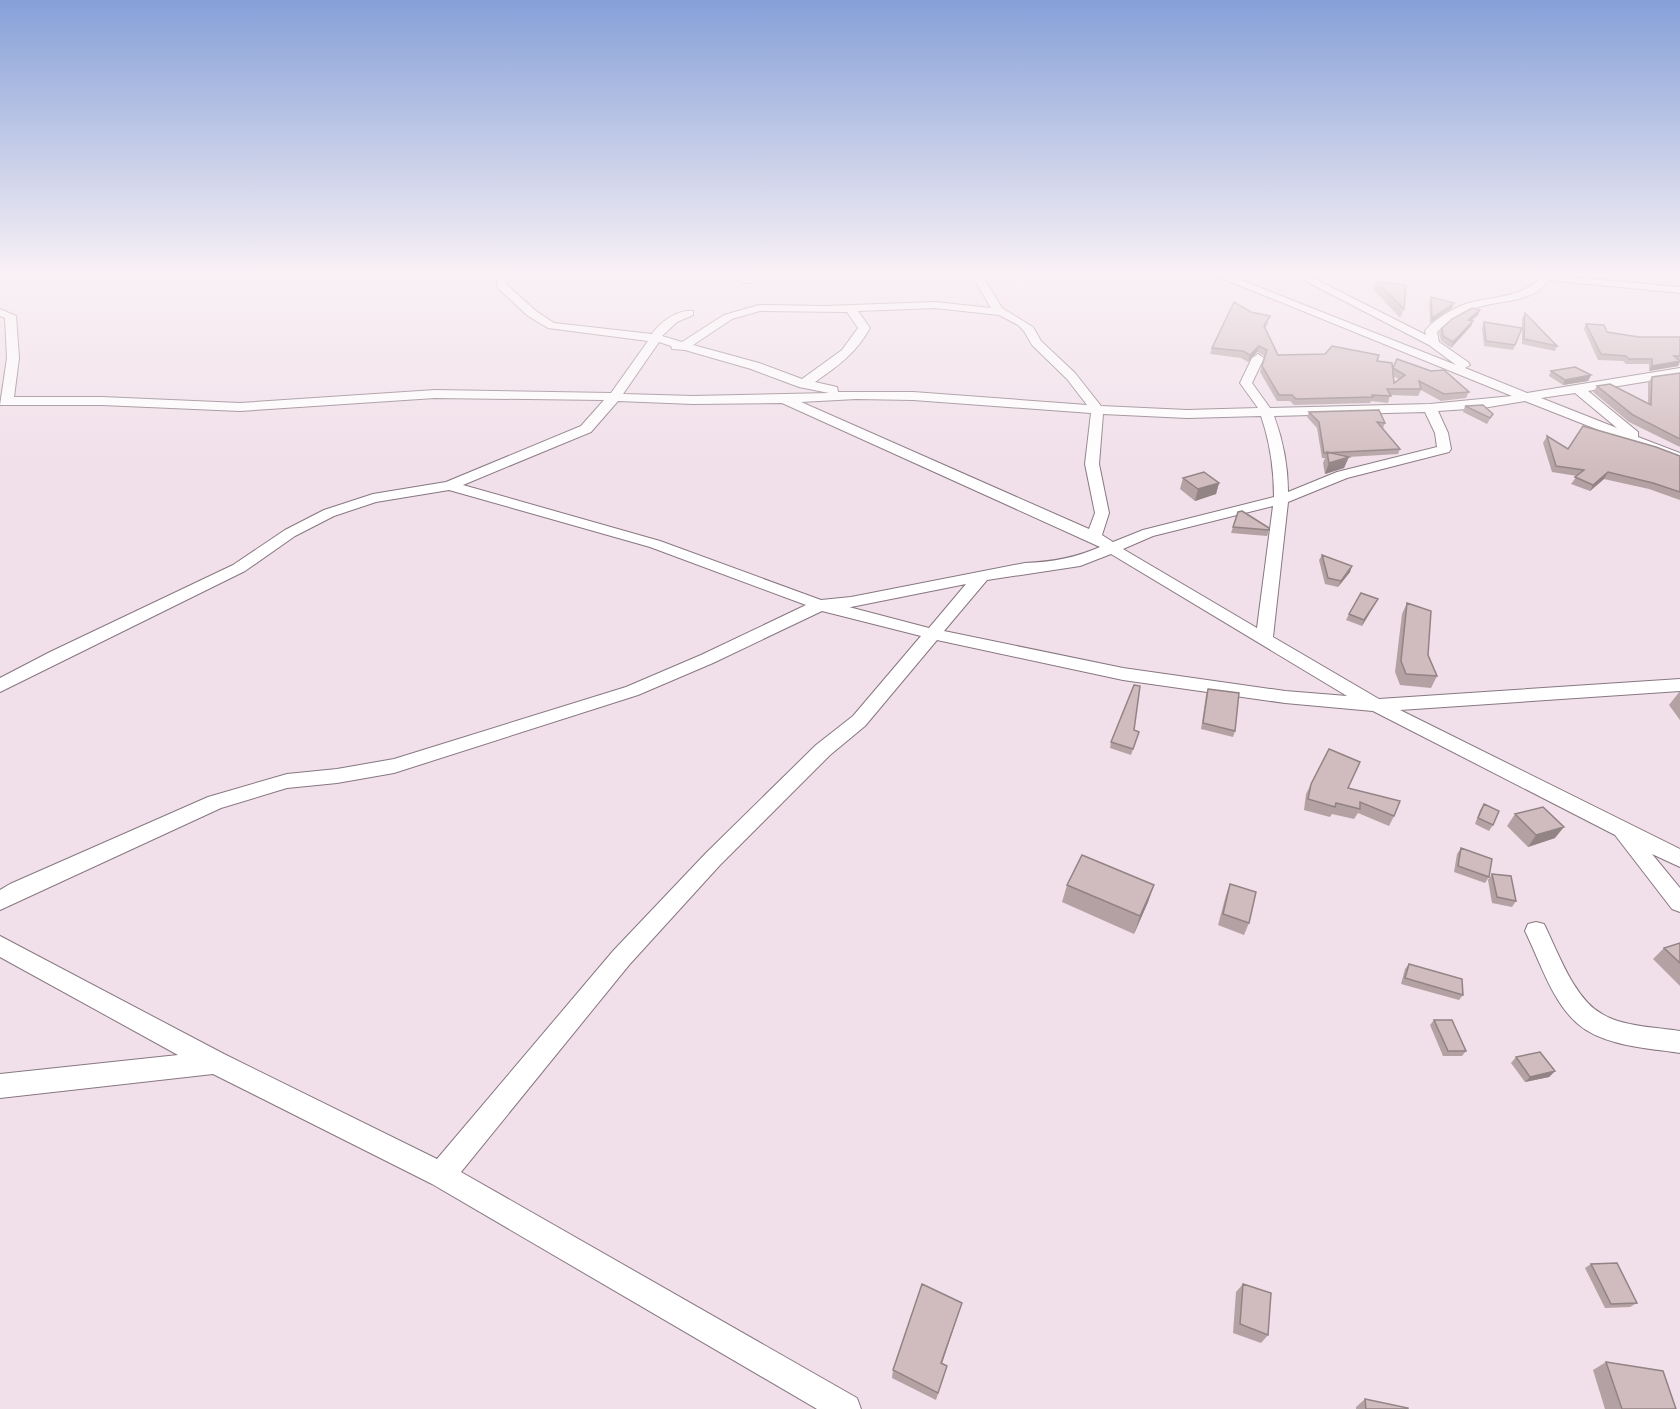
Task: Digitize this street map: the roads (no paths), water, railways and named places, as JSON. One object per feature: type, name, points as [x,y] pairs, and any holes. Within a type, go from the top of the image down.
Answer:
[{"type":"street","points":[[13,341],[11,386],[4,401],[102,401],[240,407],[435,394],[615,396],[693,400],[785,399],[856,395],[913,396],[1187,414],[1430,408],[1483,404],[1680,372]]},
{"type":"street","points":[[640,341],[682,347],[755,366],[803,384],[856,395]]},
{"type":"street","points":[[682,347],[692,341]]},
{"type":"street","points":[[803,384],[842,357],[856,341]]},
{"type":"street","points":[[1035,341],[1071,376],[1097,409],[1092,464],[1102,513],[1094,537]]},
{"type":"street","points":[[1383,341],[1680,458]]},
{"type":"street","points":[[1429,341],[1493,385]]},
{"type":"street","points":[[0,686],[56,656],[239,568],[290,532],[328,513],[373,498],[449,486],[586,429],[615,396],[653,343]]},
{"type":"street","points":[[1258,358],[1246,383],[1266,411],[1274,434],[1276,457],[1281,471],[1281,500],[1264,640]]},
{"type":"street","points":[[1579,390],[1643,444]]},
{"type":"street","points":[[785,399],[1094,537],[1377,705],[1680,859]]},
{"type":"street","points":[[0,901],[18,890],[215,802],[287,781],[337,776],[394,766],[632,691],[707,659],[820,605],[851,602],[1025,568],[1049,567],[1080,561],[1148,533],[1281,500],[1324,481],[1362,468],[1431,454],[1444,449],[1439,426],[1430,408]]},
{"type":"street","points":[[1659,450],[1680,452]]},
{"type":"street","points":[[449,486],[655,544],[820,605],[933,634],[1123,674],[1285,697],[1377,705],[1680,685]]},
{"type":"street","points":[[441,1175],[621,958],[738,834],[823,750],[859,721],[981,577]]},
{"type":"street","points":[[1620,830],[1680,903]]},
{"type":"street","points":[[1536,931],[1563,984],[1586,1017],[1605,1027],[1680,1042]]},
{"type":"street","points":[[0,946],[215,1062],[441,1175],[846,1409]]},
{"type":"street","points":[[0,1086],[215,1062]]}]
